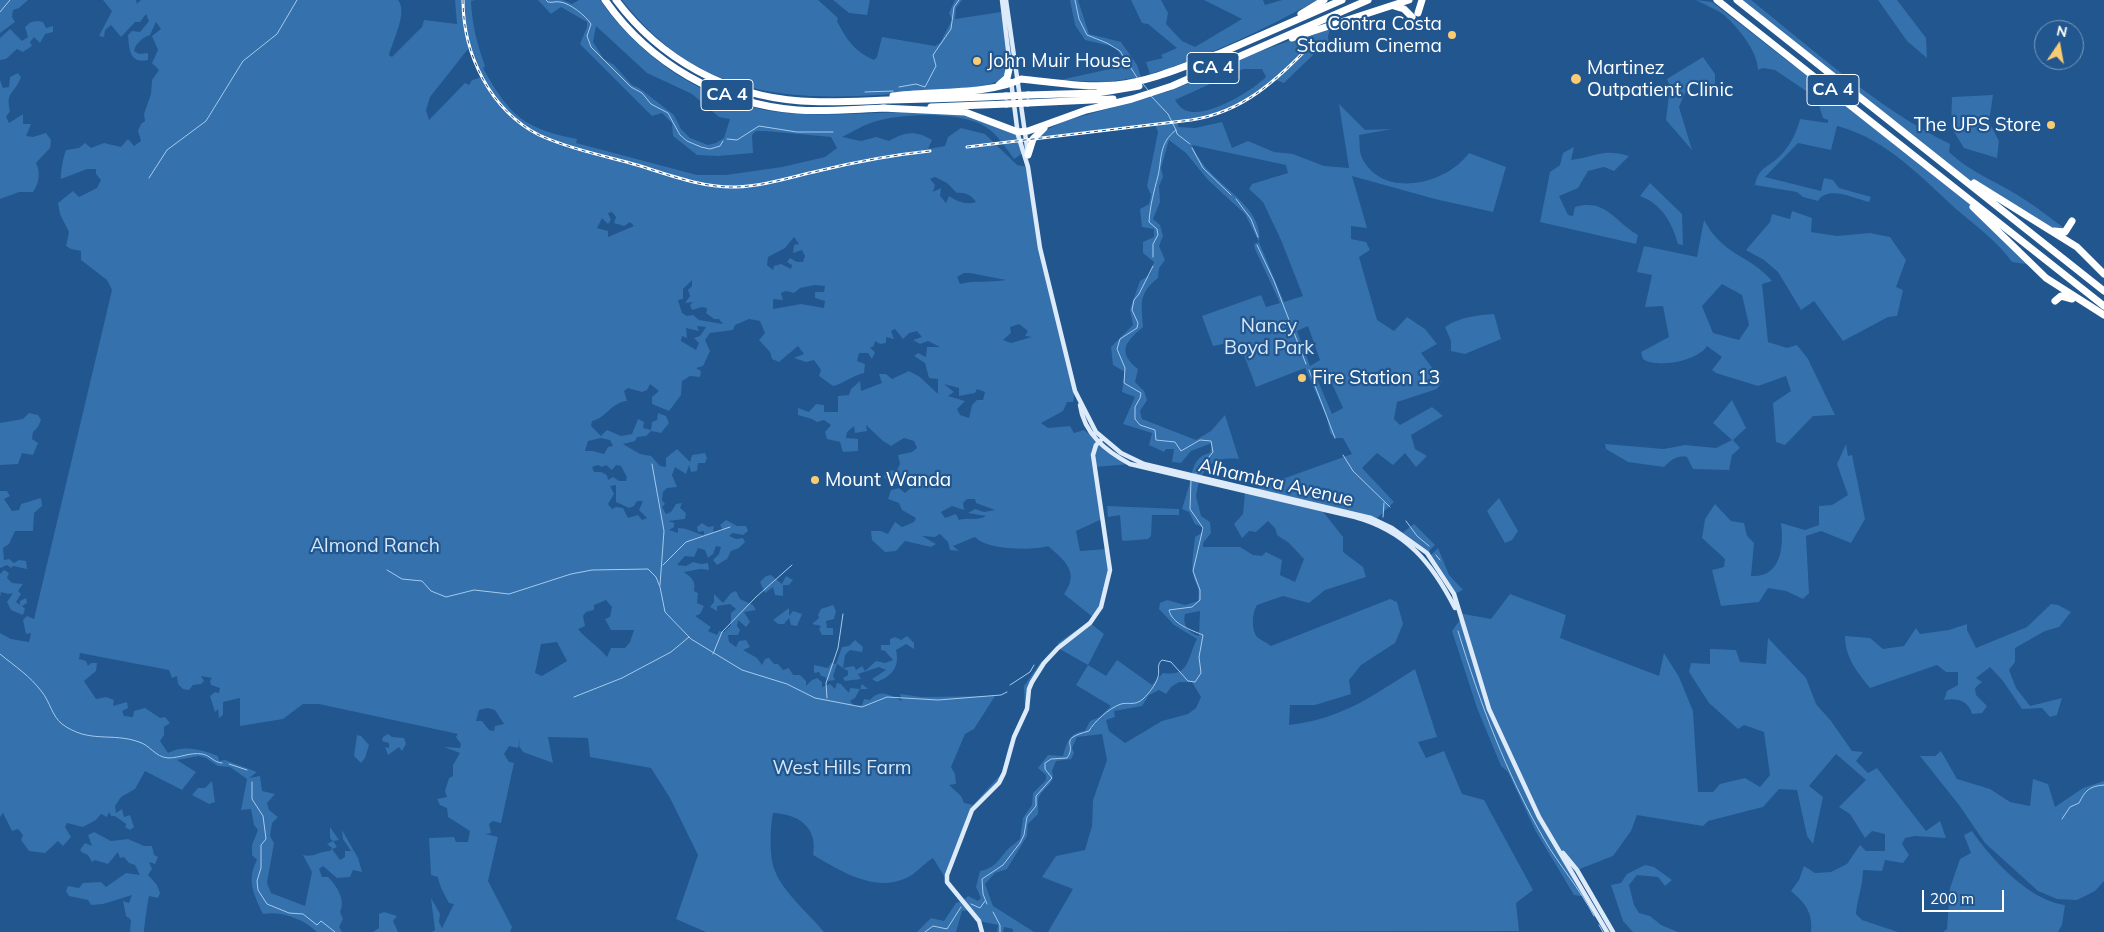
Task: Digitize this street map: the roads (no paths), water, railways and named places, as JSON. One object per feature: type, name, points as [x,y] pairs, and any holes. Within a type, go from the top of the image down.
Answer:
[{"type":"highway","name":"CA 4","points":[[605,0],[630,31],[658,56],[696,81],[725,94],[762,105],[794,110],[1098,101],[1138,96],[1161,90],[1368,0]]},
{"type":"highway","name":"CA 4","points":[[616,0],[642,30],[666,50],[698,71],[720,82],[750,92],[781,99],[812,102],[1104,92],[1159,78],[1342,0]]},
{"type":"highway","points":[[1270,32],[1324,0]]},
{"type":"highway","points":[[1265,45],[1409,0]]},
{"type":"highway","points":[[1393,6],[1415,15],[1422,0]]},
{"type":"highway","name":"CA 4","points":[[1717,0],[2104,306]]},
{"type":"highway","name":"CA 4","points":[[1737,0],[2104,292]]},
{"type":"highway","points":[[991,87],[1002,83],[1007,78],[1010,65]]},
{"type":"highway","points":[[850,102],[991,87],[1021,79],[1097,86],[1136,84]]},
{"type":"highway","points":[[882,108],[965,112],[1021,132],[1086,110],[1138,96]]},
{"type":"highway","points":[[1027,159],[1035,136],[1055,122]]},
{"type":"highway","points":[[1935,157],[2077,247],[2104,274]]},
{"type":"highway","points":[[1948,182],[2046,278],[2104,315]]},
{"type":"highway","points":[[2048,230],[2057,233],[2065,232],[2072,221]]},
{"type":"highway","points":[[2055,301],[2061,296],[2082,302]]},
{"type":"main road","name":"Alhambra Avenue","points":[[1002,0],[1014,82]]},
{"type":"main road","name":"Alhambra Avenue","points":[[1006,0],[1014,82],[1040,248],[1086,426],[1130,464],[1354,517],[1383,528],[1415,549],[1432,567],[1458,613],[1489,709],[1539,818],[1607,932]]},
{"type":"main road","points":[[982,932],[979,921],[947,882],[947,875],[972,810],[999,783],[1004,773],[1014,737],[1027,709],[1032,682],[1044,663],[1058,648],[1090,623],[1100,608],[1110,570],[1093,455],[1100,440]]},
{"type":"main road","name":"Alhambra Avenue","points":[[1557,847],[1577,870],[1613,932]]},
{"type":"waterway","points":[[0,12],[10,0]]},
{"type":"waterway","points":[[149,178],[167,150],[206,121],[243,61],[277,34],[297,0]]},
{"type":"waterway","points":[[546,0],[548,2],[564,3],[585,17],[591,24],[587,36],[591,47],[631,87],[642,93],[651,104],[668,113],[680,135],[687,141],[710,149],[720,146],[723,141]]},
{"type":"waterway","points":[[899,87],[916,84],[925,87],[936,66],[933,55],[951,29],[954,7],[959,0]]},
{"type":"waterway","points":[[1075,0],[1079,19],[1087,35],[1107,43],[1120,51],[1138,79]]},
{"type":"waterway","points":[[1143,84],[1148,90]]},
{"type":"waterway","points":[[865,92],[893,91]]},
{"type":"waterway","points":[[1151,96],[1168,114],[1176,130],[1164,146],[1151,204],[1149,222],[1157,229],[1158,235],[1153,244],[1153,257]]},
{"type":"waterway","points":[[727,139],[737,140],[759,126],[797,132],[833,132]]},
{"type":"waterway","points":[[1176,130],[1177,134],[1190,144]]},
{"type":"waterway","points":[[1192,148],[1203,168],[1231,195]]},
{"type":"waterway","points":[[1236,199],[1251,219],[1258,237]]},
{"type":"waterway","points":[[1257,245],[1274,281],[1306,364]]},
{"type":"waterway","points":[[1153,266],[1134,300],[1132,310],[1138,323],[1137,328],[1120,339],[1117,349],[1125,368],[1124,383],[1141,393],[1135,407],[1135,419],[1140,425],[1155,430],[1156,440],[1175,442],[1181,451],[1200,440],[1211,441],[1213,452],[1196,473]]},
{"type":"waterway","points":[[1309,370],[1335,438]]},
{"type":"waterway","points":[[1343,455],[1353,471],[1390,507]]},
{"type":"waterway","points":[[652,464],[664,531],[660,585]]},
{"type":"waterway","points":[[987,904],[983,894],[982,879],[1003,865],[1020,843],[1024,835],[1027,817],[1036,806],[1036,796],[1052,778],[1045,769],[1045,763],[1051,759],[1067,758],[1070,753],[1070,740],[1079,734],[1089,731],[1107,712],[1121,704],[1135,703],[1143,699],[1150,692],[1158,677],[1159,664],[1162,660],[1171,662],[1188,681],[1195,682],[1201,673],[1199,657],[1203,635],[1178,623],[1169,610],[1192,607],[1200,600],[1200,590],[1193,571],[1203,528],[1190,509],[1191,481]]},
{"type":"waterway","points":[[1383,517],[1384,503]]},
{"type":"waterway","points":[[1406,521],[1417,536],[1429,546]]},
{"type":"waterway","points":[[663,565],[686,542],[730,527]]},
{"type":"waterway","points":[[1436,555],[1440,560]]},
{"type":"waterway","points":[[713,654],[722,632],[756,597],[792,565]]},
{"type":"waterway","points":[[387,570],[402,579],[422,581],[431,591],[446,597],[474,590],[509,594],[571,574],[592,570],[648,569],[656,577],[660,587],[665,612],[691,639],[742,670],[787,684],[815,698],[862,707],[887,697],[938,700],[1001,695],[1007,692]]},
{"type":"waterway","points":[[827,698],[826,683],[838,648],[843,614]]},
{"type":"waterway","points":[[1458,631],[1475,685],[1518,789],[1544,839],[1594,916]]},
{"type":"waterway","points":[[574,697],[622,678],[671,652],[689,637]]},
{"type":"waterway","points":[[0,654],[37,686],[59,721],[72,730],[91,736],[129,739],[139,742],[163,757],[172,758],[202,754],[222,763]]},
{"type":"waterway","points":[[1010,685],[1030,672],[1034,665]]},
{"type":"waterway","points":[[229,764],[247,770]]},
{"type":"waterway","points":[[252,782],[252,799],[263,816],[266,839],[261,845],[261,868],[257,881],[258,890],[267,904],[289,913],[303,914],[317,925],[321,921],[335,932]]},
{"type":"waterway","points":[[2062,819],[2070,807],[2079,803],[2088,790],[2104,785]]},
{"type":"waterway","points":[[971,904],[980,908],[985,901]]},
{"type":"waterway","points":[[925,932],[933,926],[947,929],[961,907]]},
{"type":"waterway","points":[[993,912],[1000,925],[1000,932]]},
{"type":"waterway","points":[[1599,925],[1603,932]]},
{"type":"railway","points":[[463,0],[464,20],[474,60],[493,96],[506,111],[522,124],[539,135],[563,144],[686,180],[724,187],[767,183],[874,159],[930,151]]},
{"type":"railway","points":[[967,147],[1191,120],[1210,116],[1227,110],[1258,92],[1272,82],[1312,44]]},
{"type":"place","name":"Contra Costa Stadium Cinema","points":[[1452,35]]},
{"type":"place","name":"John Muir House","points":[[977,61]]},
{"type":"place","name":"Martinez Outpatient Clinic","points":[[1576,79]]},
{"type":"place","name":"The UPS Store","points":[[2051,125]]},
{"type":"place","name":"Fire Station 13","points":[[1302,378]]},
{"type":"place","name":"Mount Wanda","points":[[815,480]]},
{"type":"park label","name":"Nancy Boyd Park","points":[[1269,337]]},
{"type":"park label","name":"Almond Ranch","points":[[375,546]]},
{"type":"park label","name":"West Hills Farm","points":[[842,768]]}]
